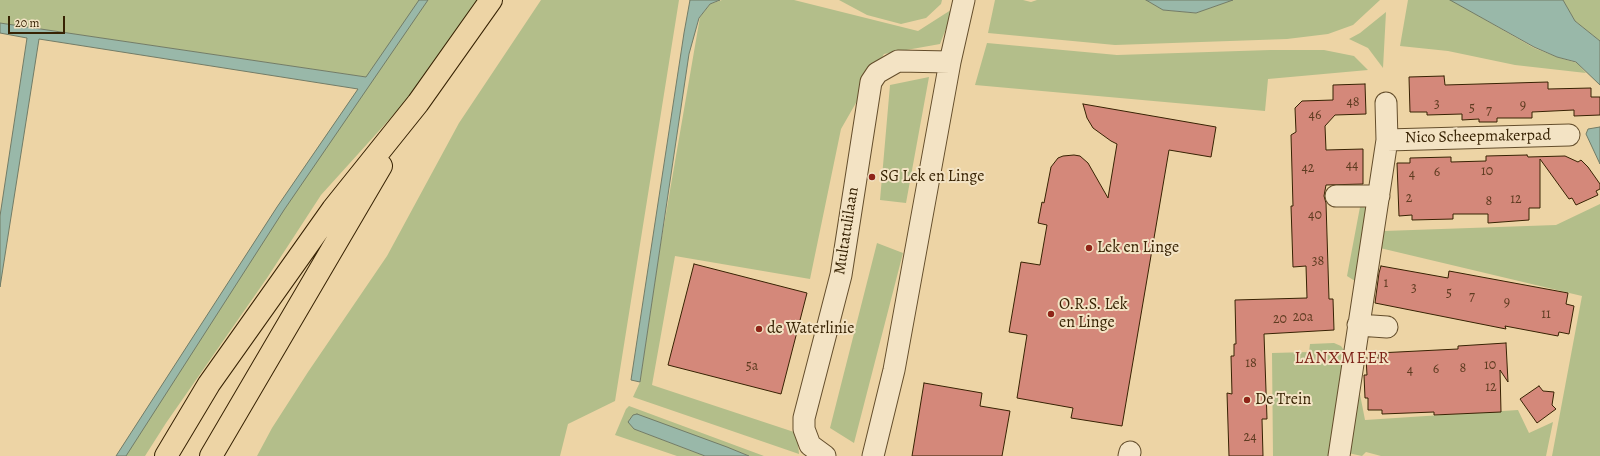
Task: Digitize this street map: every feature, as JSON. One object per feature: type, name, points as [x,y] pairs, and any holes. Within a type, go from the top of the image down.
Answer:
[{"type":"main road","points":[[166,456],[209,384],[333,208],[418,103],[491,0]]},
{"type":"main road","points":[[211,456],[418,103]]},
{"type":"street","points":[[873,456],[894,370],[950,62],[964,0]]},
{"type":"street","name":"Multatulilaan","points":[[825,456],[810,445],[804,429],[804,418],[841,275],[871,82],[877,73],[898,61],[950,62]]},
{"type":"street","points":[[1339,456],[1387,140],[1386,103]]},
{"type":"street","name":"Nico Scheepmakerpad","points":[[1387,140],[1569,135]]},
{"type":"street","points":[[1336,196],[1379,196]]},
{"type":"street","points":[[1358,325],[1387,327]]},
{"type":"green space","points":[[0,0],[480,0],[424,81],[321,195],[267,278],[166,423],[145,456],[116,456],[277,207],[366,77],[0,23]]},
{"type":"green space","points":[[541,0],[679,0],[615,401],[568,424],[560,456],[257,456],[272,428],[308,372],[387,256],[459,123]]},
{"type":"green space","points":[[722,0],[794,0],[918,31],[954,8],[940,44],[884,54],[841,129],[810,279],[675,256],[652,385],[797,433],[799,454],[633,397],[640,382],[659,254],[700,17],[710,4]]},
{"type":"green space","points":[[839,0],[942,0],[941,4],[926,18],[901,24],[867,15]]},
{"type":"green space","points":[[995,0],[1023,0],[1031,2],[1037,0],[1146,0],[1163,10],[1196,13],[1233,0],[1380,0],[1353,25],[1328,34],[1287,39],[1115,45],[988,33]]},
{"type":"green space","points":[[1408,0],[1451,0],[1534,48],[1577,63],[1586,73],[1515,65],[1448,51],[1400,46]]},
{"type":"green space","points":[[1563,0],[1600,0],[1600,41],[1575,21]]},
{"type":"green space","points":[[1386,12],[1383,68],[1368,48],[1349,39],[1360,33]]},
{"type":"green space","points":[[987,43],[1117,55],[1270,50],[1324,50],[1354,56],[1368,70],[1268,79],[1265,111],[975,85]]},
{"type":"green space","points":[[929,77],[906,203],[880,200],[890,85]]},
{"type":"green space","points":[[1600,204],[1600,456],[1552,456],[1582,296],[1380,248],[1384,231],[1556,225]]},
{"type":"green space","points":[[1360,207],[1370,208],[1355,281],[1347,276]]},
{"type":"green space","points":[[877,243],[903,253],[854,443],[830,428]]},
{"type":"green space","points":[[1334,343],[1341,346],[1345,352],[1345,358],[1329,456],[1273,456],[1272,353],[1309,352],[1310,344]]},
{"type":"green space","points":[[1357,379],[1365,420],[1518,410],[1529,433],[1553,422],[1546,456],[1381,456],[1366,452],[1362,456],[1348,453]]},
{"type":"green space","points":[[629,406],[764,456],[749,456],[727,447],[634,429],[705,456],[677,456],[615,435],[626,409]]},
{"type":"shaded area","points":[[419,0],[428,0],[284,210],[126,456],[116,456],[277,207],[358,89],[39,39],[0,287],[0,216],[27,38],[0,33],[0,23],[366,77]]},
{"type":"shaded area","points":[[690,0],[720,0],[710,4],[699,18],[689,54],[640,382],[631,380]]},
{"type":"shaded area","points":[[1146,0],[1233,0],[1196,13],[1163,10]]},
{"type":"shaded area","points":[[1450,0],[1563,0],[1575,21],[1600,41],[1600,85],[1576,62],[1557,57],[1534,47]]},
{"type":"shaded area","points":[[1600,127],[1600,164],[1586,134],[1588,129]]},
{"type":"shaded area","points":[[637,414],[749,456],[705,456],[634,429],[628,422],[633,415]]},
{"type":"building","points":[[1444,76],[1445,85],[1548,82],[1548,89],[1591,88],[1591,97],[1600,97],[1600,115],[1574,116],[1574,110],[1532,112],[1532,118],[1497,118],[1497,122],[1479,122],[1479,119],[1462,120],[1462,114],[1427,115],[1427,112],[1410,112],[1409,77]]},
{"type":"building","points":[[1365,84],[1366,114],[1335,115],[1325,126],[1326,150],[1363,149],[1363,184],[1326,185],[1324,196],[1326,203],[1329,299],[1333,299],[1334,330],[1264,334],[1267,419],[1262,419],[1263,456],[1229,456],[1227,393],[1232,394],[1231,356],[1234,356],[1234,344],[1236,344],[1235,300],[1307,298],[1306,266],[1293,267],[1291,135],[1296,132],[1295,108],[1302,101],[1333,100],[1333,85]]},
{"type":"building","points":[[1083,104],[1216,127],[1211,157],[1169,150],[1122,426],[1071,418],[1073,408],[1017,398],[1027,335],[1009,332],[1021,262],[1040,265],[1047,225],[1038,223],[1042,202],[1044,203],[1051,167],[1058,158],[1063,156],[1080,156],[1088,163],[1108,198],[1117,144],[1093,128],[1087,118]]},
{"type":"building","points":[[1527,155],[1528,157],[1565,156],[1578,162],[1581,160],[1600,184],[1600,189],[1596,191],[1598,195],[1576,205],[1572,198],[1569,199],[1540,159],[1540,208],[1529,208],[1529,220],[1488,223],[1488,214],[1453,214],[1453,219],[1412,220],[1412,215],[1399,216],[1397,163],[1410,163],[1410,158],[1451,157],[1451,162],[1486,161],[1486,156]]},
{"type":"building","points":[[694,264],[807,293],[781,394],[668,365]]},
{"type":"building","points":[[1381,266],[1448,278],[1449,271],[1568,293],[1566,304],[1574,306],[1569,334],[1559,332],[1558,336],[1505,326],[1506,329],[1375,303]]},
{"type":"building","points":[[1506,343],[1508,382],[1500,370],[1501,412],[1434,415],[1434,412],[1382,414],[1382,410],[1368,410],[1368,398],[1365,398],[1364,375],[1367,375],[1366,358],[1379,358],[1378,353],[1458,349],[1458,346]]},
{"type":"building","points":[[924,383],[982,393],[980,406],[1010,411],[1002,456],[912,456]]},
{"type":"building","points":[[1539,386],[1543,391],[1554,392],[1552,405],[1556,409],[1537,423],[1520,399]]},
{"type":"place","name":"SG Lek en Linge","points":[[872,177]]},
{"type":"place","name":"Lek en Linge","points":[[1089,248]]},
{"type":"place","name":"O.R.S. Lek en Linge","points":[[1051,314]]},
{"type":"place","name":"de Waterlinie","points":[[759,329]]},
{"type":"place","name":"De Trein","points":[[1247,400]]},
{"type":"district","name":"LANXMEER","points":[[1342,359]]}]
